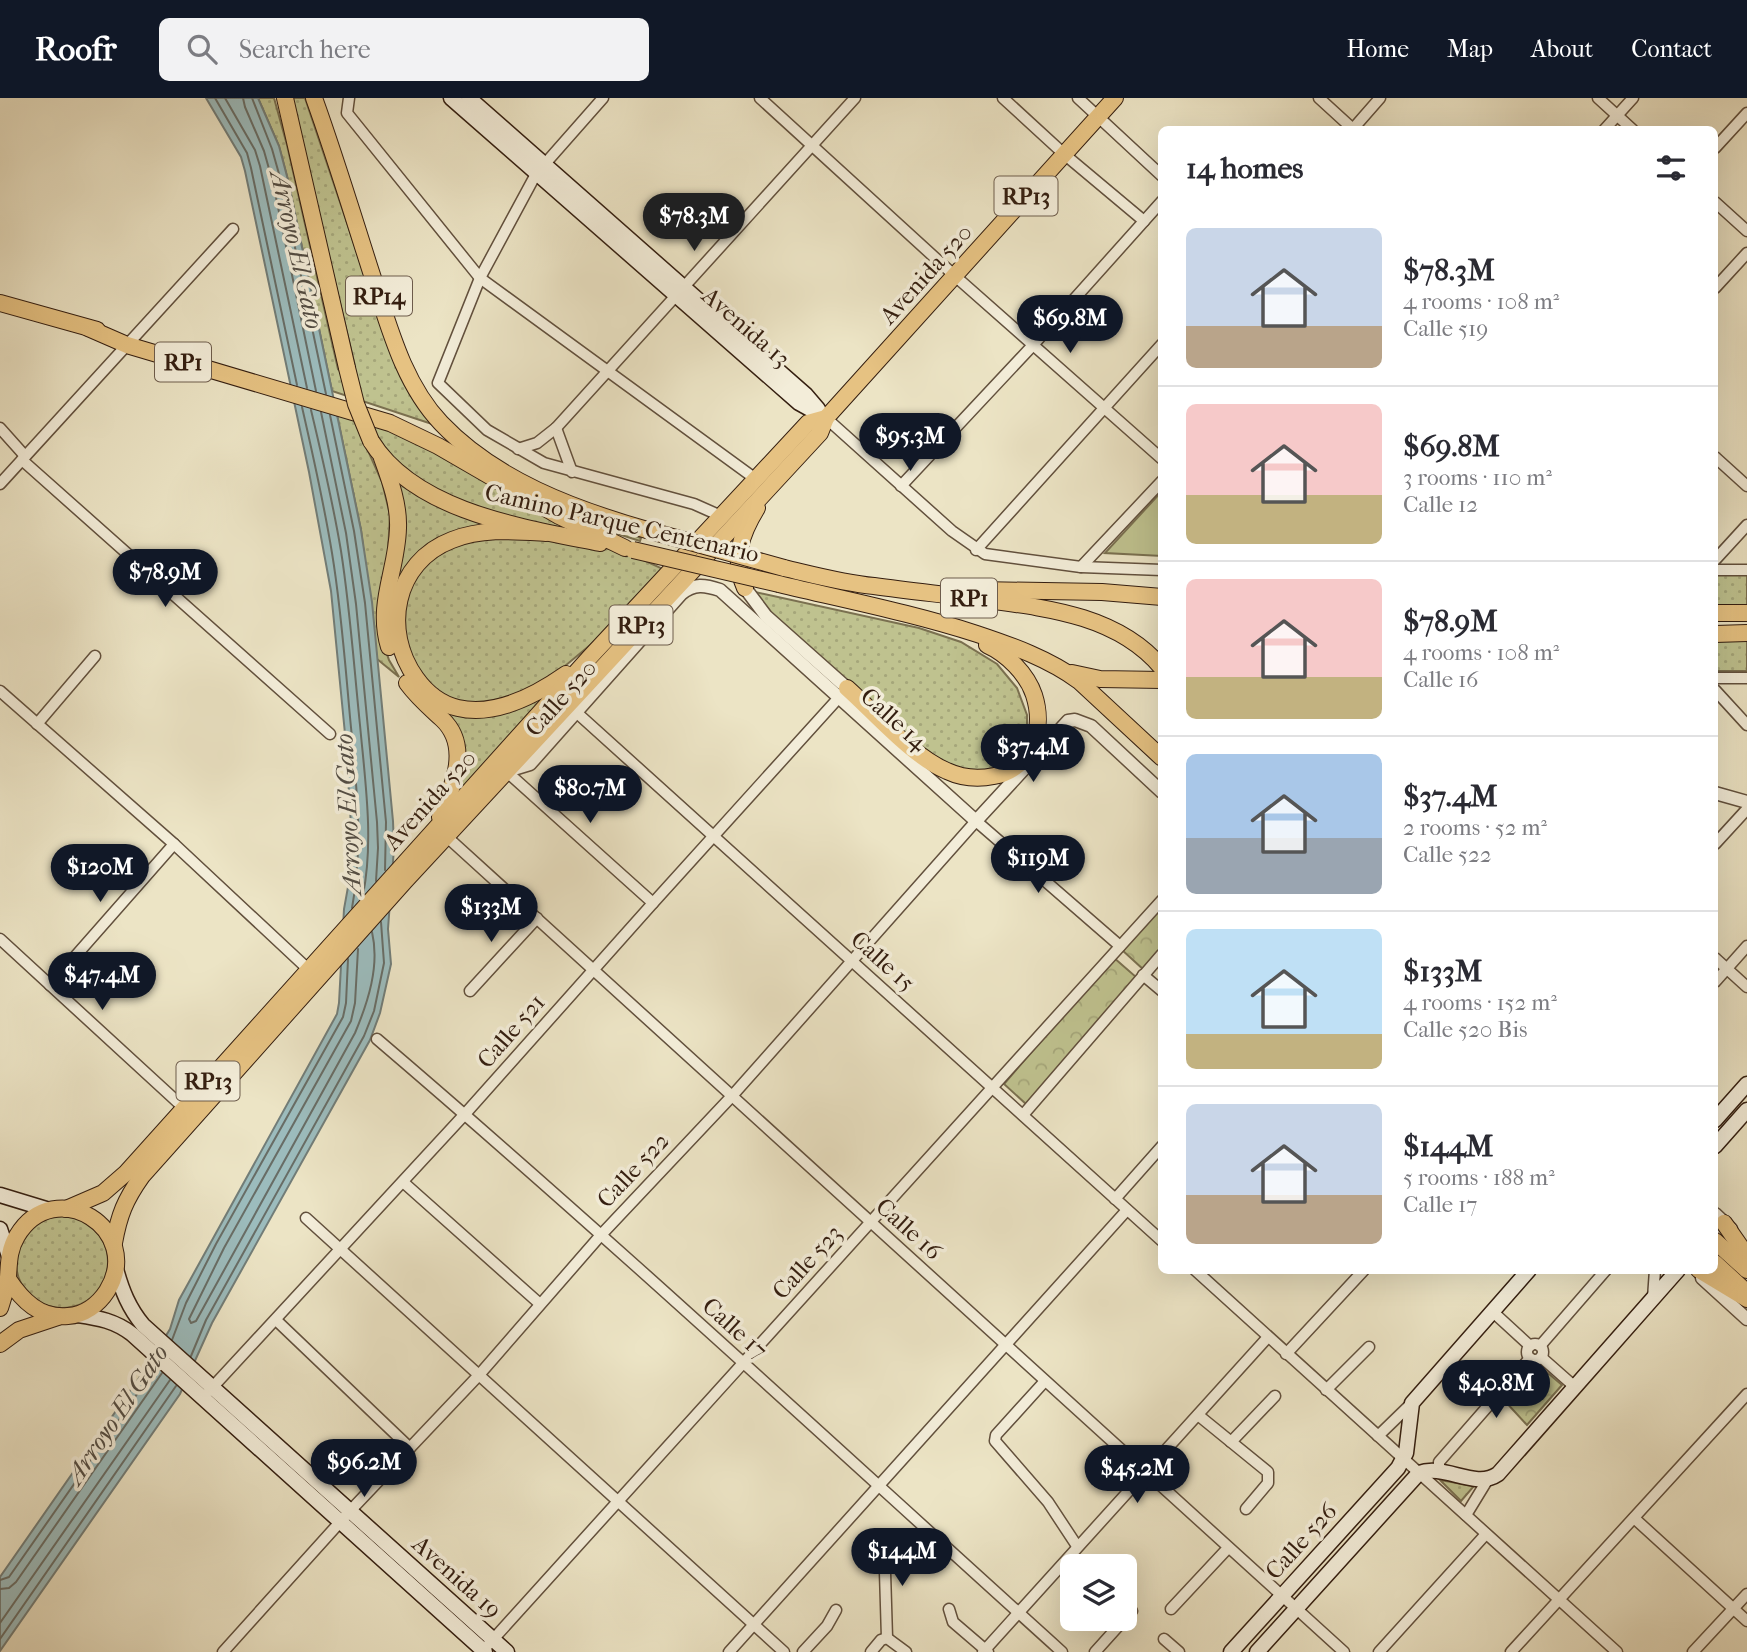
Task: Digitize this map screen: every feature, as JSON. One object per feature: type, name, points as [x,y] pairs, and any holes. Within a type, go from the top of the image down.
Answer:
[{"type":"main road","name":"Camino Parque Centenario","points":[[285,98],[356,404],[371,442],[382,458],[416,485],[458,507],[546,533],[629,549],[861,602],[965,630]]},
{"type":"main road","name":"Avenida 13","points":[[452,98],[806,395],[826,418]]},
{"type":"main road","name":"Avenida 13","points":[[469,98],[539,169]]},
{"type":"main road","name":"Avenida 520","points":[[441,832],[506,771],[820,433],[826,418],[1115,98]]},
{"type":"main road","name":"Camino Parque Centenario","points":[[314,99],[391,332],[407,371],[440,422],[464,444],[526,483],[582,509],[784,568],[846,582],[902,589]]},
{"type":"main road","name":"RP1","points":[[0,303],[276,385],[410,421],[492,464]]},
{"type":"main road","name":"RP1","points":[[337,401],[413,433],[559,516],[629,549]]},
{"type":"main road","name":"Avenida 520","points":[[66,1209],[88,1201],[126,1173],[339,937],[441,832],[590,657],[808,423],[826,418]]},
{"type":"main road","points":[[382,458],[398,514],[397,541],[384,604],[387,640],[404,678],[420,700],[452,731],[458,753],[455,778],[441,832]]},
{"type":"main road","points":[[745,588],[739,569],[740,544],[753,514],[775,480]]},
{"type":"main road","points":[[546,533],[483,532],[450,541],[428,555],[413,569],[401,596],[396,622],[400,648],[413,674],[432,695],[449,705],[469,710],[493,709],[525,698],[590,657]]},
{"type":"main road","name":"RP1","points":[[902,589],[1034,606],[1072,614],[1112,630],[1144,650],[1158,664]]},
{"type":"main road","points":[[902,589],[1102,592],[1158,597]]},
{"type":"main road","points":[[1718,612],[1747,613]]},
{"type":"main road","name":"RP1","points":[[965,630],[1023,650],[1066,672],[1100,679],[1158,680]]},
{"type":"main road","points":[[843,693],[946,771],[983,778],[1010,771],[1024,761],[1035,743],[1038,724],[1034,694],[1007,658],[965,630]]},
{"type":"main road","points":[[1718,634],[1747,633]]},
{"type":"main road","points":[[1066,672],[1158,754]]},
{"type":"main road","name":"Avenida 520","points":[[114,1243],[121,1210],[127,1196],[142,1176],[338,957],[400,877]]},
{"type":"main road","points":[[1718,1116],[1747,1084]]},
{"type":"main road","points":[[1718,1143],[1747,1110]]},
{"type":"main road","points":[[0,1195],[47,1209]]},
{"type":"main road","points":[[0,1308],[8,1279],[9,1256],[16,1236],[29,1220],[47,1209]]},
{"type":"main road","name":"RP13","points":[[47,1209],[81,1212],[95,1219],[114,1243],[116,1269]]},
{"type":"main road","points":[[1718,1223],[1747,1256]]},
{"type":"main road","points":[[0,1229],[9,1256]]},
{"type":"main road","points":[[1718,1244],[1747,1270]]},
{"type":"main road","points":[[1718,1266],[1747,1292]]},
{"type":"main road","points":[[0,1344],[19,1330],[58,1317],[78,1315],[92,1308],[111,1284],[116,1269]]},
{"type":"main road","name":"Avenida 19","points":[[116,1269],[122,1292],[133,1312],[162,1341],[191,1378],[340,1523],[485,1648],[507,1652]]},
{"type":"main road","points":[[1403,1459],[1412,1402],[1526,1274]]},
{"type":"main road","points":[[1419,1474],[1439,1471],[1488,1479],[1497,1474],[1674,1274]]},
{"type":"main road","points":[[1704,1274],[1747,1299]]},
{"type":"main road","points":[[8,1279],[20,1297],[37,1310],[58,1317]]},
{"type":"main road","name":"Avenida 19","points":[[78,1315],[106,1319],[121,1326],[154,1354],[191,1378]]},
{"type":"main road","name":"Avenida 19","points":[[207,1393],[350,1511],[485,1648]]},
{"type":"main road","name":"Calle 526","points":[[1231,1652],[1398,1468],[1403,1459]]},
{"type":"main road","name":"Calle 526","points":[[1257,1652],[1419,1474]]},
{"type":"street","points":[[349,98],[347,113],[480,278],[757,480]]},
{"type":"street","points":[[603,98],[539,169],[480,278],[438,383],[487,430],[544,463],[685,502],[721,516]]},
{"type":"street","points":[[760,98],[955,276],[1158,455]]},
{"type":"street","points":[[518,449],[537,443],[556,428],[855,98]]},
{"type":"street","points":[[1003,98],[1144,222]]},
{"type":"street","points":[[1078,98],[1158,172]]},
{"type":"street","points":[[1319,98],[1350,126]]},
{"type":"street","points":[[1356,126],[1380,98]]},
{"type":"street","points":[[1598,98],[1629,126]]},
{"type":"street","points":[[1607,126],[1633,98]]},
{"type":"street","points":[[1718,145],[1747,113]]},
{"type":"street","points":[[1718,205],[1747,231]]},
{"type":"street","points":[[901,486],[1158,206]]},
{"type":"street","points":[[0,484],[233,229]]},
{"type":"street","points":[[1718,285],[1747,253]]},
{"type":"street","points":[[1158,348],[976,550],[1000,557],[1081,567],[1158,570]]},
{"type":"street","name":"Avenida 13","points":[[826,418],[976,550]]},
{"type":"street","points":[[556,428],[572,472]]},
{"type":"street","points":[[1,432],[23,458],[330,734]]},
{"type":"street","points":[[1718,460],[1747,486]]},
{"type":"street","points":[[1081,567],[1158,485]]},
{"type":"street","points":[[1718,557],[1747,525]]},
{"type":"street","points":[[1718,570],[1747,570]]},
{"type":"street","name":"Calle 14","points":[[700,585],[720,590],[843,693]]},
{"type":"street","name":"Calle 520","points":[[506,771],[530,764],[681,594],[689,587],[700,585]]},
{"type":"street","name":"Calle 14","points":[[745,588],[766,615],[843,693],[976,821],[1120,946]]},
{"type":"street","points":[[37,724],[95,656]]},
{"type":"street","points":[[1718,678],[1747,678]]},
{"type":"street","points":[[0,691],[174,844],[309,971]]},
{"type":"street","name":"Calle 521","points":[[207,1393],[465,1114],[843,693]]},
{"type":"street","points":[[1718,693],[1747,725]]},
{"type":"street","name":"Calle 15","points":[[576,712],[1158,1237]]},
{"type":"street","name":"Calle 522","points":[[223,1652],[350,1511],[479,1375],[600,1236],[732,1096],[1068,721],[1075,720],[1091,726],[1158,788]]},
{"type":"street","points":[[506,771],[653,902]]},
{"type":"street","points":[[1718,794],[1747,802]]},
{"type":"street","points":[[1718,841],[1747,809]]},
{"type":"street","name":"Calle 16","points":[[441,832],[1343,1652]]},
{"type":"street","points":[[50,985],[174,844]]},
{"type":"street","name":"Calle 523","points":[[485,1648],[1158,904]]},
{"type":"street","points":[[470,991],[537,918]]},
{"type":"street","points":[[0,939],[184,1108]]},
{"type":"street","points":[[1718,979],[1747,946]]},
{"type":"street","points":[[1023,1115],[1158,958]]},
{"type":"street","points":[[1718,961],[1747,987]]},
{"type":"street","points":[[1143,975],[1158,988]]},
{"type":"street","name":"Calle 17","points":[[377,1039],[465,1114],[1062,1652]]},
{"type":"street","points":[[1115,1199],[1158,1151]]},
{"type":"street","points":[[403,1182],[540,1304]]},
{"type":"street","points":[[729,1652],[1128,1210]]},
{"type":"street","points":[[306,1218],[784,1652]]},
{"type":"street","points":[[1718,1223],[1747,1243]]},
{"type":"street","points":[[1286,1354],[1360,1274]]},
{"type":"street","points":[[1439,1471],[1439,1462],[1603,1274]]},
{"type":"street","points":[[1653,1298],[1655,1274]]},
{"type":"street","points":[[1701,1274],[1747,1319]]},
{"type":"street","points":[[1208,1275],[1286,1354],[1617,1652]]},
{"type":"street","points":[[1493,1312],[1575,1387]]},
{"type":"street","points":[[276,1320],[410,1448]]},
{"type":"street","points":[[949,1609],[953,1622],[985,1651],[1268,1337]]},
{"type":"street","points":[[1326,1390],[1369,1347]]},
{"type":"street","points":[[1045,1381],[996,1434],[995,1441],[1048,1502],[1077,1546]]},
{"type":"street","points":[[1511,1652],[1747,1394]]},
{"type":"street","points":[[1231,1442],[1275,1396]]},
{"type":"street","points":[[1378,1436],[1412,1402]]},
{"type":"street","points":[[1198,1415],[1268,1472],[1268,1483],[1246,1509]]},
{"type":"street","points":[[1466,1515],[1488,1479]]},
{"type":"street","points":[[1634,1518],[1747,1621]]},
{"type":"street","points":[[1379,1652],[1486,1534]]},
{"type":"street","points":[[884,1539],[887,1638]]},
{"type":"street","points":[[1171,1609],[1228,1548]]},
{"type":"street","points":[[1693,1652],[1747,1594]]},
{"type":"street","points":[[803,1652],[827,1626],[836,1610]]},
{"type":"street","points":[[1095,1652],[1114,1631]]},
{"type":"street","points":[[871,1652],[881,1640],[887,1638]]},
{"type":"street","points":[[887,1638],[906,1652]]},
{"type":"street","points":[[1164,1639],[1179,1652]]},
{"type":"green space","points":[[258,98],[274,98],[338,369],[355,366],[291,98],[305,98],[382,327],[432,424],[332,391],[288,180],[279,146]]},
{"type":"green space","points":[[336,410],[400,431],[579,532],[467,504],[417,479],[396,461],[379,438],[365,444],[382,482],[390,515],[383,642],[399,677],[377,659],[361,530]]},
{"type":"green space","points":[[396,480],[435,504],[508,526],[417,558],[396,648],[456,712],[552,689],[450,806],[463,761],[394,648]]},
{"type":"green space","points":[[1158,495],[1158,556],[1105,553]]},
{"type":"green space","points":[[550,503],[641,538],[640,541],[593,526]]},
{"type":"green space","points":[[483,532],[539,536],[626,552],[663,569],[595,641],[547,681],[496,703],[460,704],[427,684],[406,653],[402,627],[406,596],[420,569],[443,547]]},
{"type":"green space","points":[[1718,575],[1747,575],[1747,606],[1718,606]]},
{"type":"green space","points":[[755,592],[919,628],[961,642],[997,664],[1017,688],[1027,715],[1027,739],[1012,757],[997,768],[980,773],[951,768],[929,755],[769,611]]},
{"type":"green space","points":[[1718,640],[1747,640],[1747,671],[1718,671]]},
{"type":"green space","points":[[1158,910],[1158,954],[1144,970],[1122,950]]},
{"type":"green space","points":[[1113,957],[1136,977],[1026,1104],[1004,1084]]},
{"type":"green space","points":[[62,1216],[79,1220],[94,1230],[104,1245],[108,1262],[104,1279],[94,1294],[79,1304],[62,1308],[45,1304],[30,1294],[20,1279],[16,1262],[20,1245],[30,1230],[45,1220]]},
{"type":"green space","points":[[1535,1362],[1562,1385],[1527,1425],[1503,1399]]},
{"type":"green space","points":[[1440,1480],[1474,1486],[1461,1501]]},
{"type":"water","name":"Arroyo El Gato","points":[[206,98],[258,98],[279,146],[288,180],[361,530],[372,602],[393,821],[394,848],[388,929],[391,964],[380,1013],[370,1040],[212,1323],[180,1394],[0,1651],[0,1577],[148,1365],[170,1329],[179,1300],[337,1014],[339,1003],[344,909],[352,865],[352,842],[346,744],[331,591],[309,472],[245,171],[241,157]]}]
